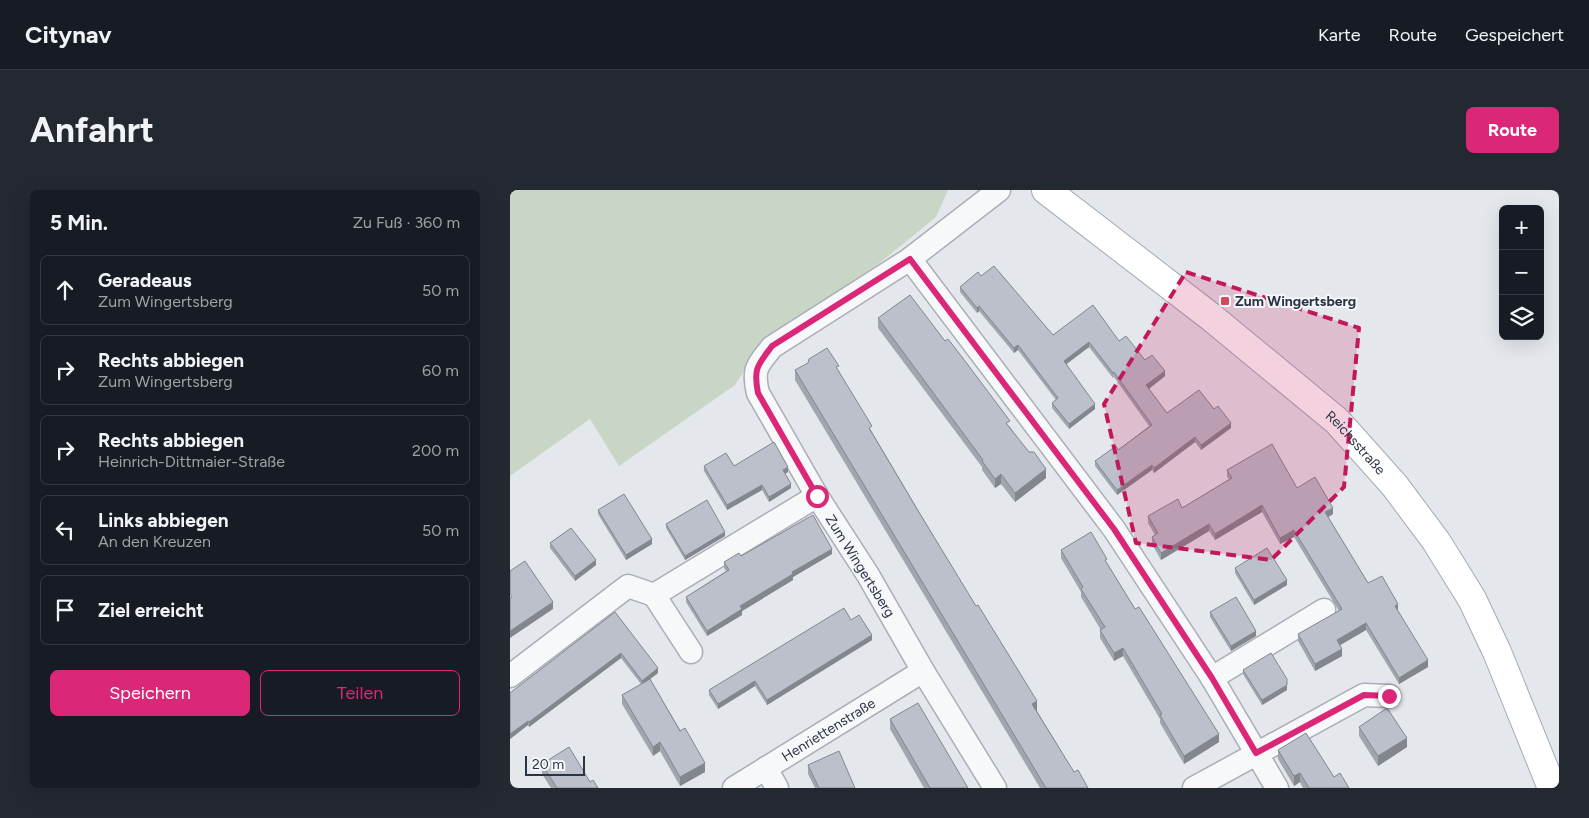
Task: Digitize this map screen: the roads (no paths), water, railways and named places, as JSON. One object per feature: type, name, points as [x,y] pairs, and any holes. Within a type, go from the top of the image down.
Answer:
[{"type":"main road","name":"Reichsstraße","points":[[1046,190],[1211,317],[1317,404],[1337,421],[1390,480],[1436,541],[1472,599],[1497,652],[1552,788]]},
{"type":"street","name":"Zum Wingertsberg","points":[[995,788],[923,671],[868,575],[817,496],[758,393],[754,378],[757,366],[772,346],[910,259],[998,190]]},
{"type":"street","points":[[910,259],[1114,529],[1212,678],[1277,788]]},
{"type":"street","points":[[654,595],[817,496]]},
{"type":"street","points":[[510,676],[628,586],[654,595],[691,652]]},
{"type":"street","points":[[1212,678],[1324,610]]},
{"type":"street","name":"Henriettenstraße","points":[[734,788],[923,671]]},
{"type":"street","points":[[1194,788],[1364,695],[1389,696]]},
{"type":"street","points":[[766,768],[777,788]]},
{"type":"place","name":"Zum Wingertsberg","points":[[1225,301]]}]
